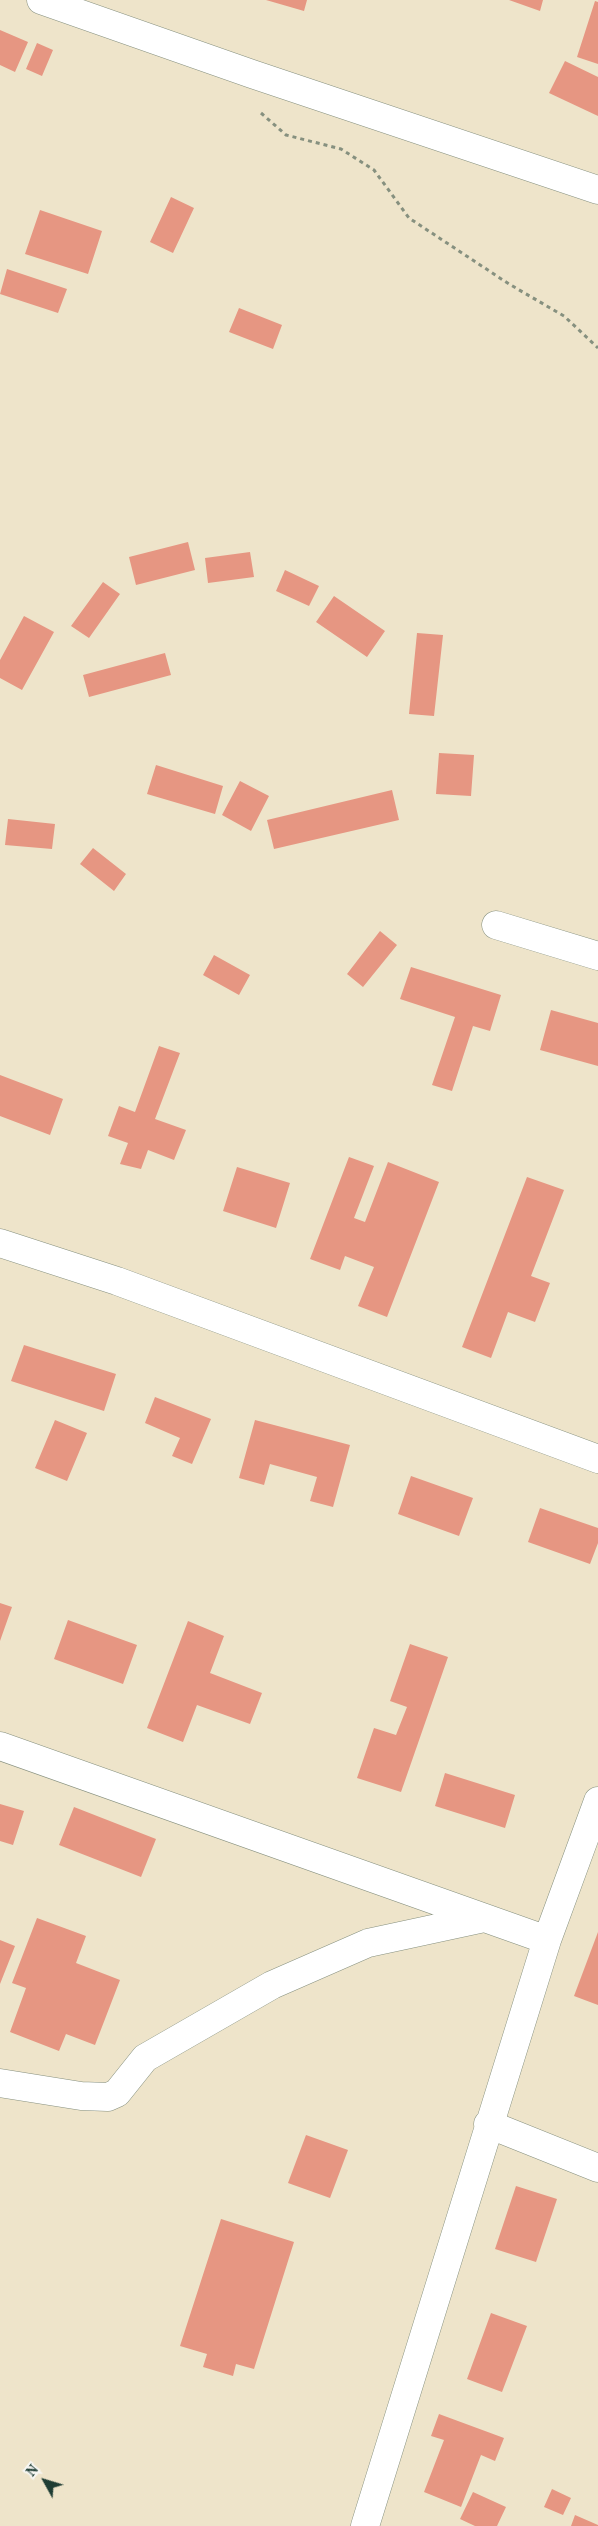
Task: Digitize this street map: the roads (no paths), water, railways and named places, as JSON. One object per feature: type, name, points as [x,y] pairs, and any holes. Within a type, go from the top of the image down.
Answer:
[{"type":"street","points":[[40,0],[252,74],[598,190]]},
{"type":"street","points":[[496,925],[598,956]]},
{"type":"street","points":[[0,1243],[118,1281],[598,1459]]},
{"type":"street","points":[[0,1746],[547,1940]]},
{"type":"street","points":[[365,2526],[488,2124],[547,1940],[598,1801]]},
{"type":"street","points":[[0,2083],[80,2096],[108,2097],[117,2093],[145,2058],[272,1985],[368,1943],[485,1918]]},
{"type":"street","points":[[488,2124],[598,2168]]}]
